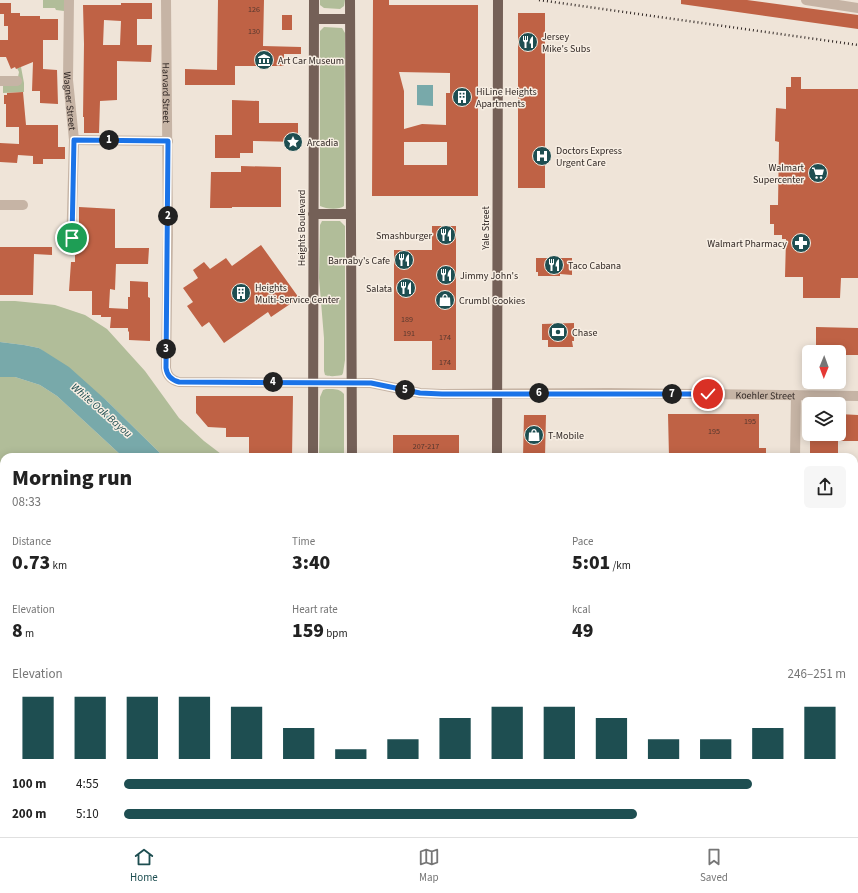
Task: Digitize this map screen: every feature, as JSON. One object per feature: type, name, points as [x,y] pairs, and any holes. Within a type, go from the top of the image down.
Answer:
[{"type":"main road","name":"Heights Boulevard","points":[[313,453],[314,0]]},
{"type":"main road","points":[[350,0],[352,453]]},
{"type":"main road","name":"Yale Street","points":[[497,453],[498,0]]},
{"type":"main road","points":[[314,19],[350,19]]},
{"type":"main road","points":[[313,214],[351,214]]},
{"type":"street","name":"Wagner Street","points":[[69,0],[68,80],[74,140],[72,250]]},
{"type":"street","name":"Harvard Street","points":[[166,0],[168,141],[166,368],[167,374],[170,378]]},
{"type":"street","points":[[806,0],[846,3],[858,8]]},
{"type":"street","points":[[0,81],[17,81]]},
{"type":"street","points":[[74,140],[168,141]]},
{"type":"street","points":[[0,205],[23,205]]},
{"type":"street","name":"Koehler Street","points":[[170,378],[179,382],[371,383],[420,393],[858,396]]},
{"type":"street","points":[[795,453],[796,395]]},
{"type":"green space","points":[[43,0],[64,0],[64,11],[56,10],[55,8],[43,8]]},
{"type":"green space","points":[[320,0],[345,0],[344,6],[340,9],[324,8],[320,5]]},
{"type":"green space","points":[[324,27],[342,28],[345,33],[344,206],[336,209],[320,206],[320,31]]},
{"type":"green space","points":[[21,67],[24,92],[3,93],[3,84],[18,77],[19,72],[17,68]]},
{"type":"green space","points":[[322,221],[340,221],[345,226],[345,360],[342,375],[336,376],[325,375],[324,371],[324,338],[319,278],[320,225]]},
{"type":"green space","points":[[0,301],[55,305],[85,315],[107,329],[145,371],[179,418],[220,453],[160,453],[107,401],[39,348],[0,342]]},
{"type":"green space","points":[[0,377],[15,377],[40,385],[57,396],[119,453],[0,453]]},
{"type":"green space","points":[[333,389],[344,394],[344,453],[319,453],[320,397],[323,390]]},
{"type":"water","points":[[417,85],[433,85],[433,106],[417,105]]},
{"type":"water","name":"White Oak Bayou","points":[[0,342],[39,348],[69,367],[107,401],[160,453],[119,453],[57,396],[40,385],[15,377],[0,377]]},
{"type":"building","points":[[218,0],[264,0],[263,46],[301,47],[301,54],[284,54],[284,66],[235,66],[235,85],[185,85],[185,69],[217,70]]},
{"type":"building","name":"HiLine Heights Apartments","points":[[373,0],[389,0],[389,5],[478,5],[478,196],[372,196]],"holes":[[[399,72],[450,73],[450,93],[446,93],[446,125],[422,124],[404,129],[404,91]],[[404,142],[447,142],[447,165],[404,165]]]},
{"type":"building","points":[[681,0],[747,0],[858,15],[858,29],[681,4]]},
{"type":"building","points":[[0,3],[11,3],[11,13],[20,13],[20,16],[40,16],[40,19],[58,19],[58,40],[43,40],[43,69],[57,70],[58,104],[40,103],[40,91],[32,91],[33,62],[16,69],[15,67],[11,69],[6,57],[0,57],[0,40],[8,40],[8,26],[4,26],[4,14],[0,14]]},
{"type":"building","points":[[121,3],[152,3],[152,19],[137,19],[137,45],[152,45],[151,62],[117,61],[117,100],[100,101],[99,133],[84,133],[83,5],[121,5]],"holes":[[[104,20],[121,21],[120,45],[103,45]]]},
{"type":"building","points":[[518,13],[545,13],[545,188],[518,188]]},
{"type":"building","points":[[282,15],[292,15],[292,30],[282,30]]},
{"type":"building","name":"Walmart Supercenter","points":[[791,77],[801,77],[801,89],[858,89],[858,278],[841,278],[840,298],[803,298],[803,277],[785,277],[786,239],[782,239],[782,235],[774,235],[774,224],[770,224],[770,205],[778,205],[779,142],[775,141],[776,108],[786,109],[786,87],[791,87]]},
{"type":"building","points":[[23,92],[26,125],[58,125],[58,147],[65,147],[65,159],[43,159],[43,164],[33,164],[33,156],[18,155],[17,163],[0,162],[0,143],[19,144],[19,127],[6,127],[6,104],[4,104],[4,95],[7,95],[7,93]]},
{"type":"building","points":[[232,100],[259,101],[259,123],[298,123],[298,142],[253,141],[253,153],[240,153],[240,158],[215,158],[215,135],[232,135]]},
{"type":"building","points":[[241,166],[281,167],[281,207],[210,208],[211,172],[241,172]]},
{"type":"building","points":[[79,207],[115,209],[115,248],[149,248],[148,264],[116,264],[115,290],[110,289],[109,308],[128,309],[130,281],[148,282],[148,297],[150,298],[150,341],[129,340],[128,328],[110,328],[111,317],[92,315],[92,291],[69,291],[71,262],[75,262],[75,255],[78,253]]},
{"type":"building","points":[[432,226],[456,226],[456,370],[432,370],[432,341],[394,341],[394,250],[432,250]]},
{"type":"building","name":"Heights Multi-Service Center","points":[[261,245],[299,298],[271,317],[268,312],[224,343],[209,322],[202,327],[187,306],[193,302],[183,288],[198,278],[193,270],[204,262],[210,269],[226,258],[232,266]]},
{"type":"building","points":[[0,247],[52,247],[52,255],[34,254],[33,295],[0,295]]},
{"type":"building","name":"Taco Cabana","points":[[536,258],[572,258],[572,275],[560,274],[560,276],[538,276],[538,272],[536,272]]},
{"type":"building","name":"Chase","points":[[574,323],[574,341],[572,341],[573,347],[548,347],[548,340],[542,340],[542,324]]},
{"type":"building","points":[[816,327],[858,328],[858,355],[846,355],[846,345],[816,345]]},
{"type":"building","points":[[196,396],[293,396],[292,453],[249,453],[249,437],[226,437],[226,428],[208,427],[196,413]]},
{"type":"building","points":[[668,414],[759,414],[759,448],[766,448],[766,453],[669,453]]},
{"type":"building","points":[[846,414],[858,415],[858,441],[846,441]]},
{"type":"building","points":[[524,415],[546,415],[545,453],[523,453]]},
{"type":"building","points":[[393,435],[459,435],[459,453],[393,453]]},
{"type":"building","points":[[810,441],[838,441],[838,453],[810,453]]},
{"type":"railway","points":[[539,0],[858,45]]},
{"type":"place","name":"Jersey Mike's Subs","points":[[528,42]]},
{"type":"place","name":"Art Car Museum","points":[[264,60]]},
{"type":"place","name":"HiLine Heights Apartments","points":[[462,97]]},
{"type":"place","name":"Arcadia","points":[[293,142]]},
{"type":"place","name":"Doctors Express Urgent Care","points":[[542,156]]},
{"type":"place","name":"Walmart Supercenter","points":[[818,173]]},
{"type":"place","name":"Smashburger","points":[[446,235]]},
{"type":"place","name":"Walmart Pharmacy","points":[[801,243]]},
{"type":"place","name":"Barnaby's Cafe","points":[[404,260]]},
{"type":"place","name":"Taco Cabana","points":[[554,265]]},
{"type":"place","name":"Jimmy John's","points":[[446,275]]},
{"type":"place","name":"Salata","points":[[406,288]]},
{"type":"place","name":"Heights Multi-Service Center","points":[[241,293]]},
{"type":"place","name":"Crumbl Cookies","points":[[445,300]]},
{"type":"place","name":"Chase","points":[[558,332]]},
{"type":"place","name":"T-Mobile","points":[[534,435]]},
{"type":"route","points":[[72,238],[74,140],[168,141],[166,368],[167,374],[173,380],[179,382],[371,383],[393,386],[420,393],[442,394],[708,394]]}]
